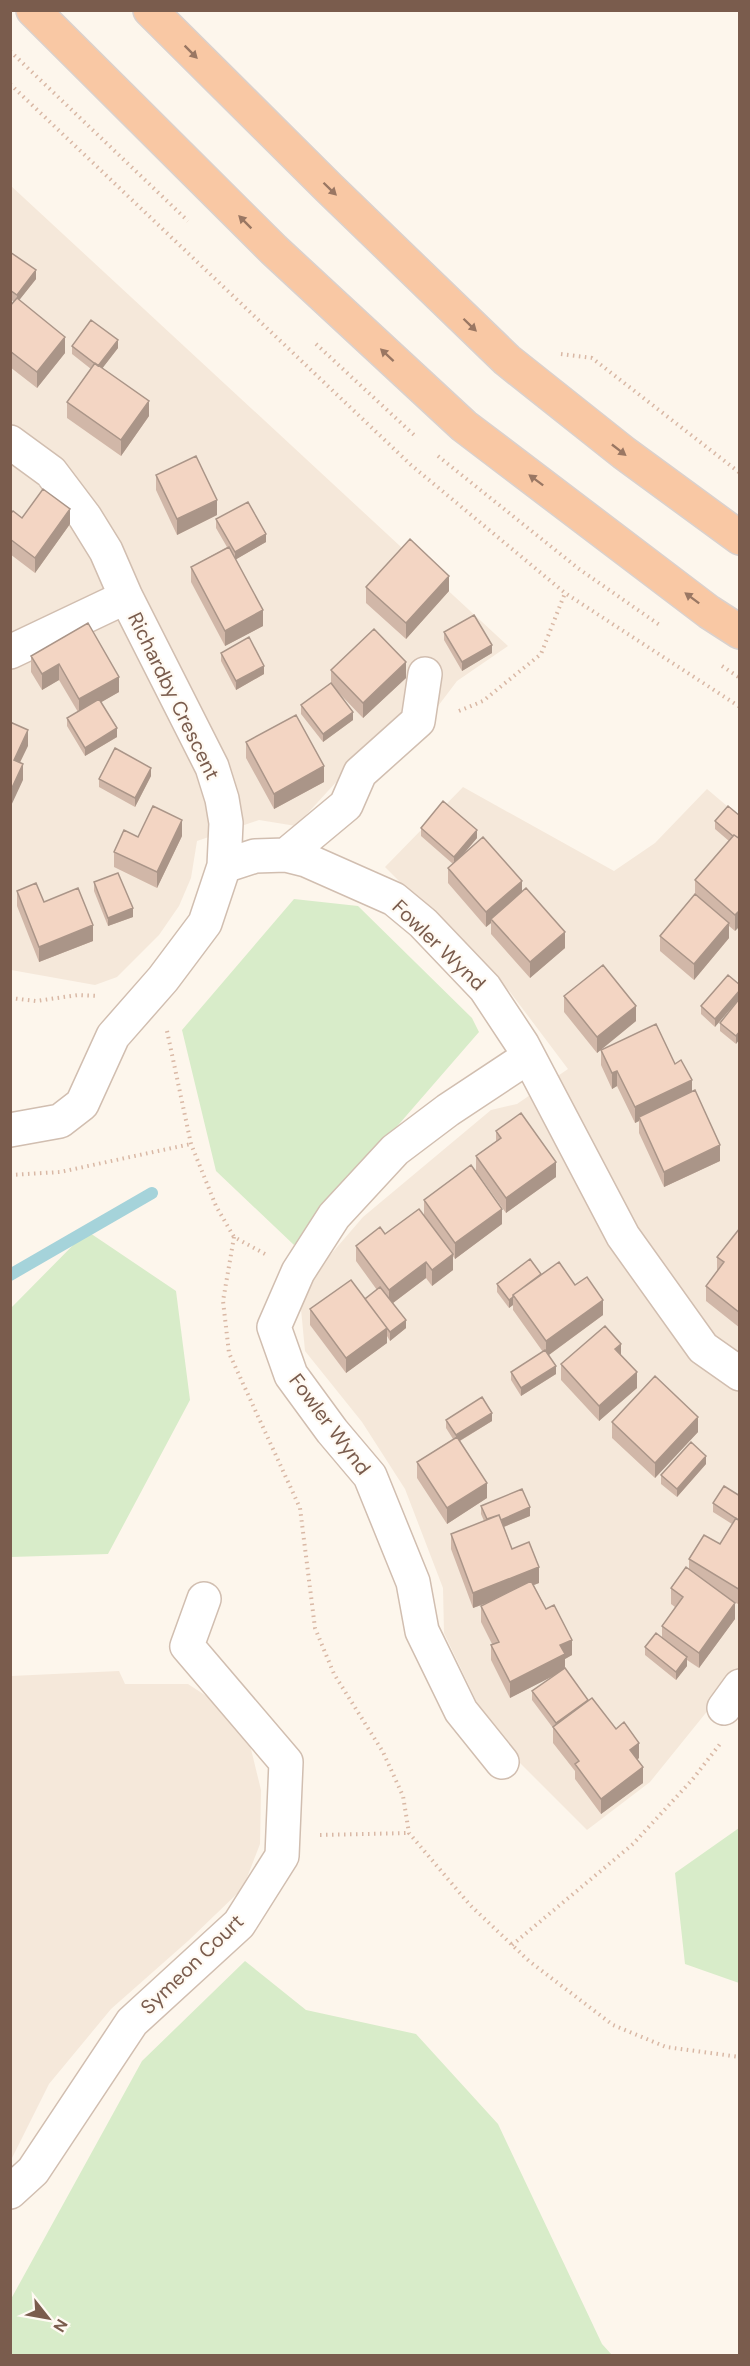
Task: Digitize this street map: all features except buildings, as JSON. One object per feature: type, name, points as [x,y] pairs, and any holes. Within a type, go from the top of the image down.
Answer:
[{"type":"highway","points":[[33,10],[274,250],[464,426],[700,605],[740,632]]},
{"type":"highway","points":[[150,10],[507,360],[624,453],[740,538]]},
{"type":"street","name":"Richardby Crescent","points":[[10,442],[51,472],[85,517],[106,551],[126,597],[212,767],[222,799],[226,823],[224,866],[205,923],[113,1036],[82,1104],[60,1121],[10,1130]]},
{"type":"street","name":"Richardby Crescent","points":[[10,652],[126,597]]},
{"type":"street","points":[[224,866],[255,856],[286,855],[346,805],[360,773],[418,721],[425,674]]},
{"type":"street","name":"Fowler Wynd","points":[[286,855],[325,867],[394,898],[423,923],[484,988],[528,1057],[623,1236],[703,1348],[740,1374]]},
{"type":"street","name":"Fowler Wynd","points":[[502,1762],[461,1711],[422,1631],[412,1582],[370,1476],[332,1431],[291,1376],[274,1327],[298,1272],[334,1216],[395,1150],[448,1110],[528,1057]]},
{"type":"street","name":"Symeon Court","points":[[10,2192],[33,2171],[132,2022],[238,1924],[282,1856],[286,1762],[187,1646],[204,1599]]},
{"type":"path","points":[[10,84],[411,465],[534,569],[565,592],[740,707]]},
{"type":"path","points":[[555,354],[592,358],[740,473]]},
{"type":"path","points":[[483,701],[541,654],[565,592]]},
{"type":"path","points":[[10,998],[36,1001],[78,995],[100,996]]},
{"type":"path","points":[[138,1007],[166,1027],[191,1144],[216,1206],[234,1237],[223,1301],[229,1353],[300,1508],[315,1628],[334,1674],[383,1752],[403,1796],[409,1833],[470,1905],[512,1945],[529,1961],[613,2025],[666,2047],[740,2057]]},
{"type":"path","points":[[10,1175],[60,1172],[191,1144]]},
{"type":"path","points":[[512,1945],[633,1844],[692,1780],[729,1711]]},
{"type":"path","points":[[283,1836],[409,1833]]},
{"type":"shaded area","points":[[10,185],[508,646],[457,681],[429,718],[370,745],[296,826],[259,820],[197,841],[191,878],[179,906],[159,935],[117,977],[95,985],[11,970]]},
{"type":"shaded area","points":[[463,787],[614,871],[655,843],[707,789],[740,817],[739,1667],[730,1683],[650,1782],[587,1830],[509,1752],[482,1713],[444,1633],[443,1588],[405,1489],[362,1422],[305,1351],[301,1309],[313,1275],[363,1217],[491,1110],[517,1104],[568,1069],[510,992],[385,867]]},
{"type":"shaded area","points":[[119,1671],[125,1684],[188,1684],[214,1701],[248,1737],[261,1790],[260,1844],[243,1888],[188,1941],[111,2009],[49,2084],[11,2160],[11,1676]]},
{"type":"green space","points":[[294,899],[358,906],[472,1018],[479,1032],[294,1245],[216,1171],[182,1030]]},
{"type":"green space","points":[[87,1231],[176,1291],[190,1400],[108,1554],[11,1557],[11,1308]]},
{"type":"green space","points":[[739,1828],[739,1983],[685,1964],[675,1873]]},
{"type":"green space","points":[[245,1961],[306,2010],[416,2034],[498,2124],[602,2344],[612,2355],[11,2355],[11,2299],[142,2061]]},
{"type":"waterway","points":[[10,1275],[152,1193]]}]
